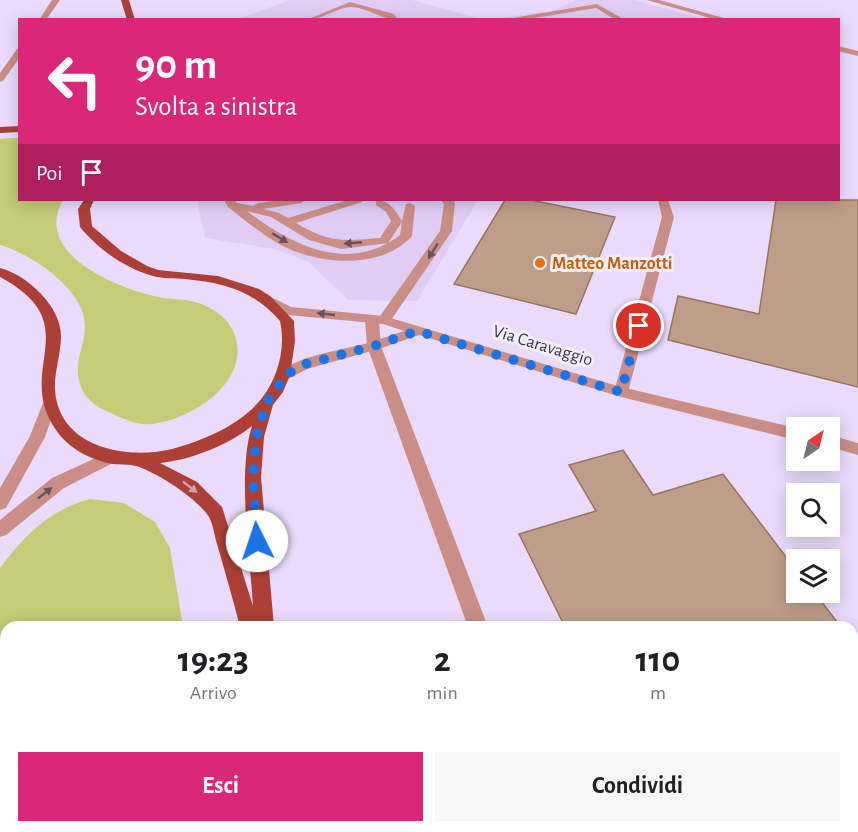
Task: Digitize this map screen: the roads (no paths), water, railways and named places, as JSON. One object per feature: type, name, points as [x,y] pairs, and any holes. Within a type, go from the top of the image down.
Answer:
[{"type":"main road","points":[[125,0],[130,18]]},
{"type":"main road","points":[[84,214],[88,201]]},
{"type":"main road","name":"Via Caravaggio","points":[[0,272],[22,285],[35,298],[54,327],[47,382],[50,403],[66,434],[89,450],[111,457],[139,460],[174,455],[213,441],[248,421],[267,402],[283,377],[289,341],[286,320],[268,300],[254,290],[226,280],[154,273],[125,260],[86,227],[84,214]]},
{"type":"main road","name":"Via Caravaggio","points":[[264,621],[253,477],[256,437],[267,402]]},
{"type":"main road","name":"Via Caravaggio","points":[[139,460],[191,487],[216,512],[248,621]]},
{"type":"street","points":[[43,18],[56,0]]},
{"type":"street","points":[[651,0],[720,18]]},
{"type":"street","points":[[314,18],[350,4],[393,18]]},
{"type":"street","points":[[517,18],[597,6],[618,18]]},
{"type":"street","points":[[840,49],[858,54]]},
{"type":"street","points":[[0,79],[18,54]]},
{"type":"street","points":[[84,214],[94,201]]},
{"type":"street","points":[[233,201],[258,206],[294,201]]},
{"type":"street","points":[[233,201],[277,236],[302,250],[334,255],[370,254],[384,251],[406,236],[410,206]]},
{"type":"street","points":[[233,201],[275,214],[313,238],[340,244],[384,241],[393,231],[397,221],[390,210],[380,203]]},
{"type":"street","points":[[286,222],[355,201]]},
{"type":"street","points":[[448,201],[450,202],[446,231],[430,257],[378,320],[374,346],[476,621]]},
{"type":"street","points":[[621,392],[668,217],[663,201]]},
{"type":"street","name":"Via Caravaggio","points":[[268,300],[288,311],[378,320],[621,392],[786,432]]},
{"type":"street","name":"Via Caravaggio","points":[[283,377],[302,365],[374,346],[417,331]]},
{"type":"street","points":[[0,503],[37,437],[50,403]]},
{"type":"street","points":[[840,444],[858,449]]},
{"type":"street","points":[[0,530],[58,483],[111,457]]},
{"type":"place","name":"Matteo Manzotti","points":[[540,263]]}]
